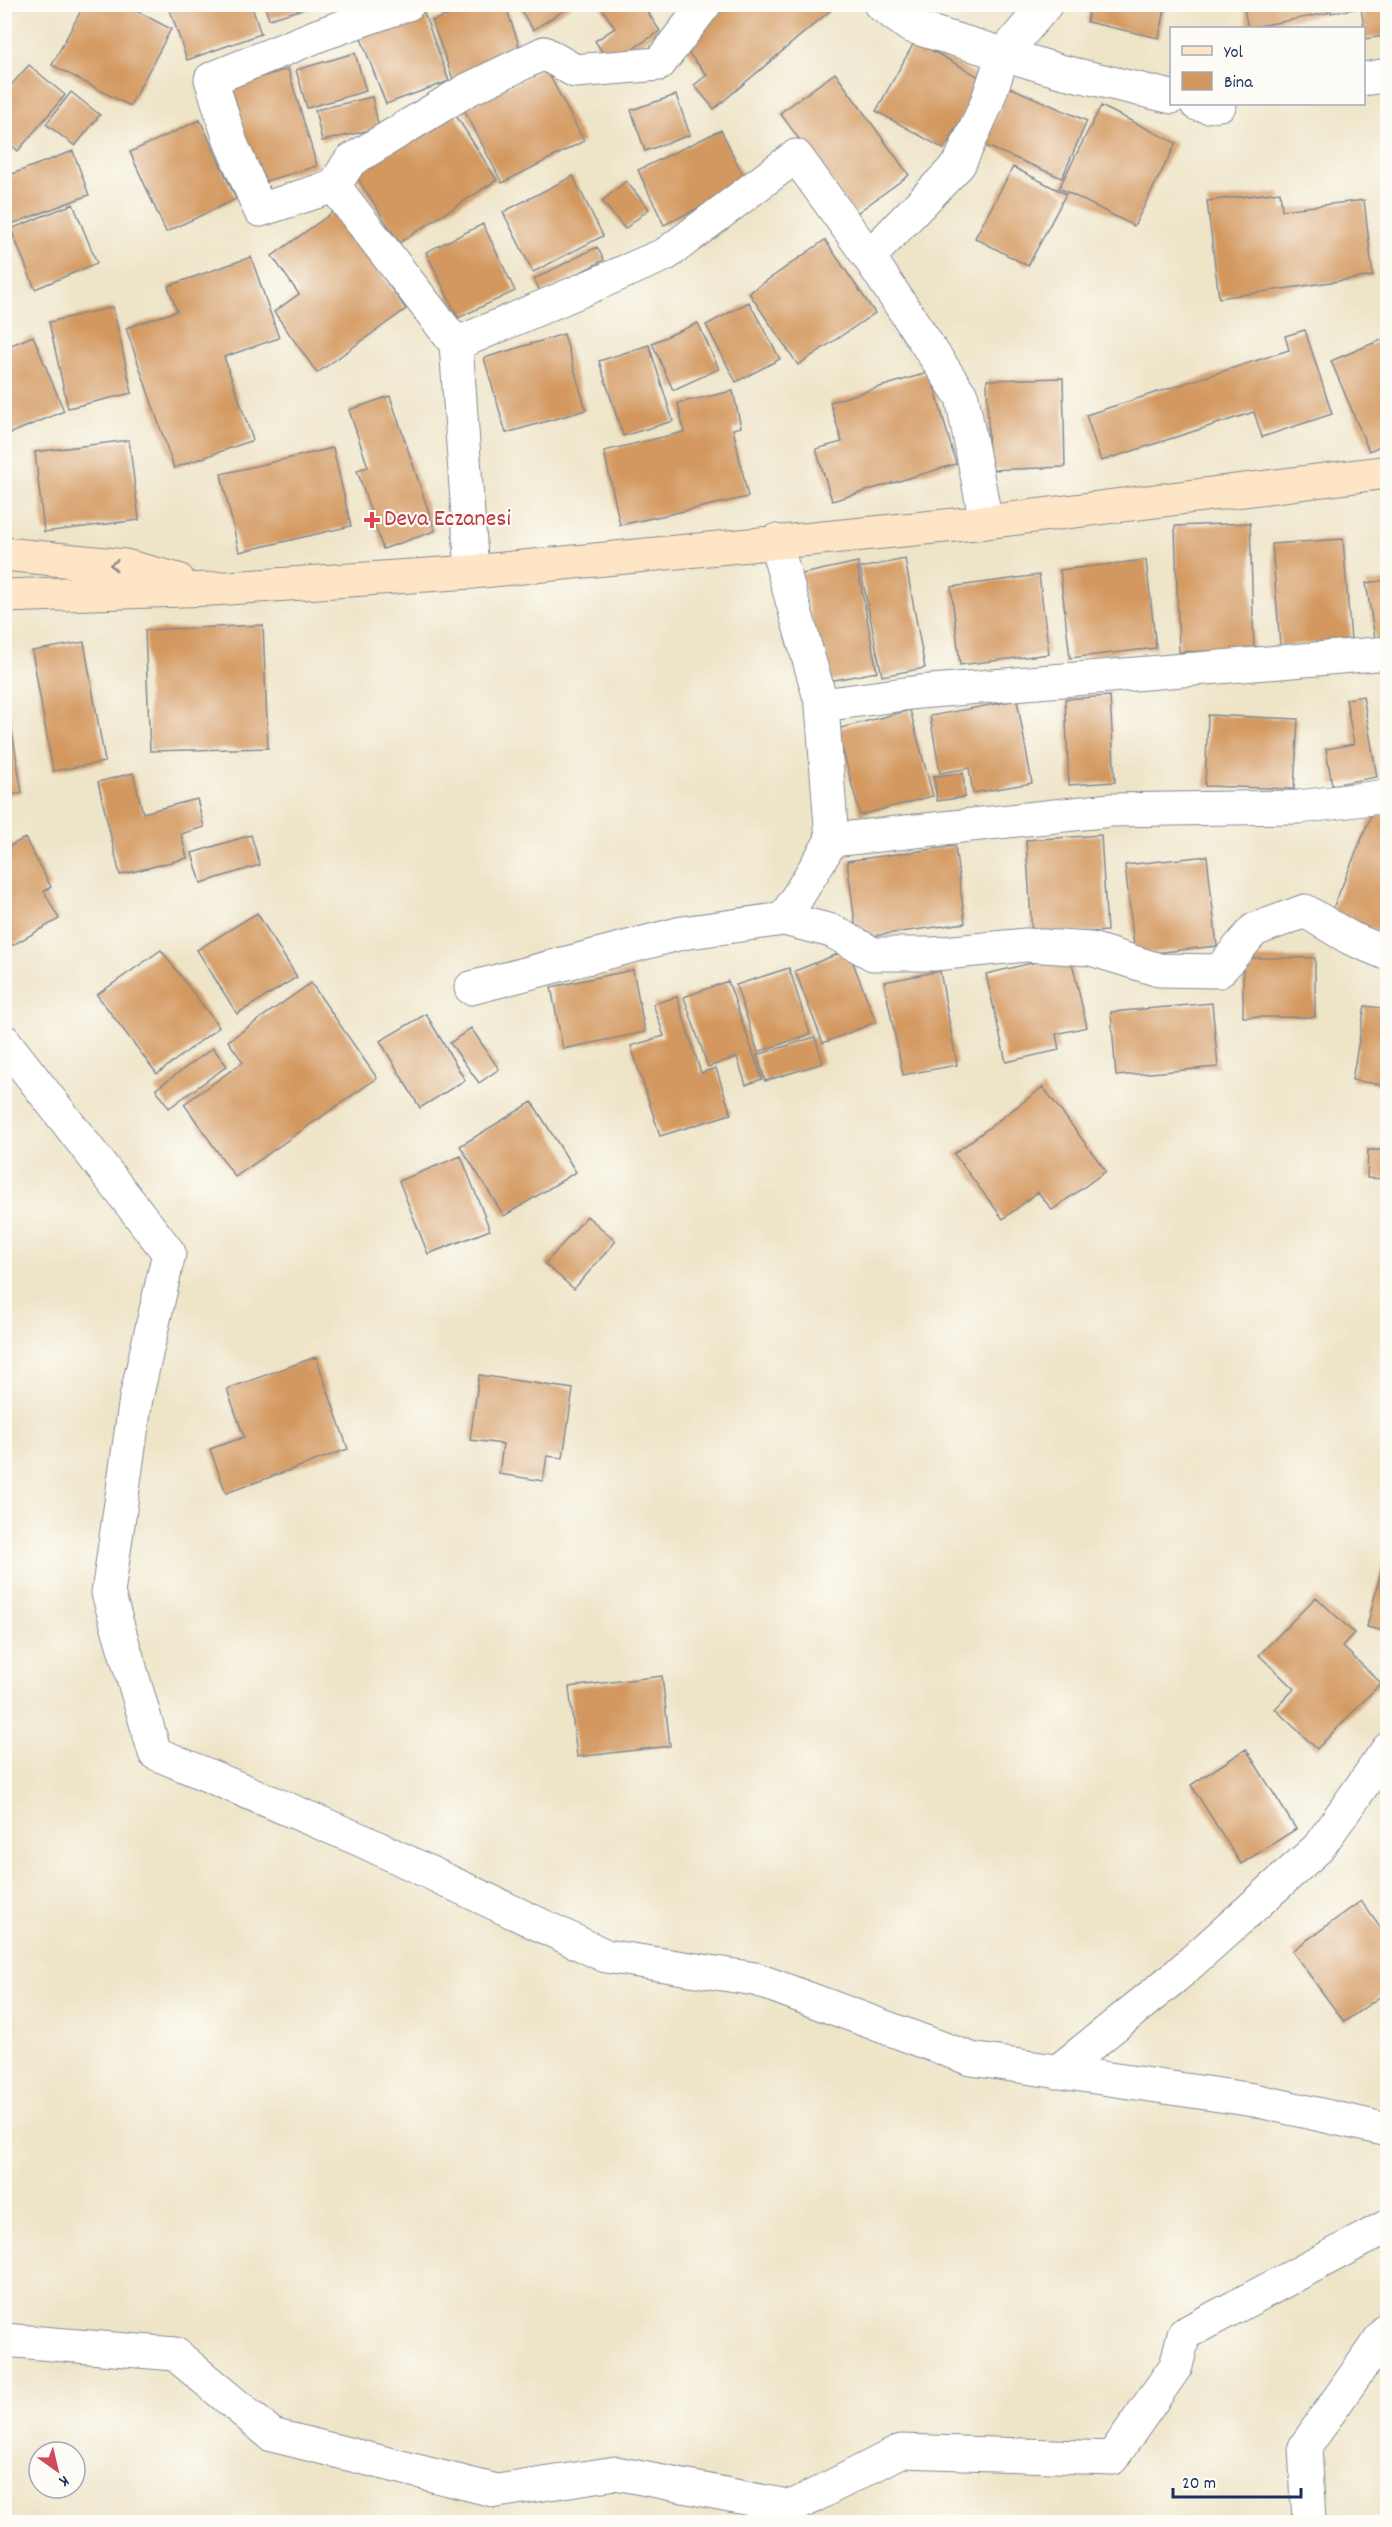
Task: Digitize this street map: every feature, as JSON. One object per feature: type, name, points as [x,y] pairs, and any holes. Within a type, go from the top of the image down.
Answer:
[{"type":"main road","points":[[4,596],[212,589],[472,572],[986,522],[1388,472]]},
{"type":"main road","points":[[4,554],[125,566],[212,589]]},
{"type":"street","points":[[408,4],[319,34],[211,79],[231,143],[260,210],[334,186],[350,161],[467,90],[544,53],[575,71],[659,64],[705,4]]},
{"type":"street","points":[[880,4],[910,26],[1003,55],[1170,97]]},
{"type":"street","points":[[869,257],[959,164],[986,105],[1003,55],[1046,4]]},
{"type":"street","points":[[1365,79],[1388,75]]},
{"type":"street","points":[[456,344],[666,254],[796,156],[869,257],[962,397],[986,522]]},
{"type":"street","points":[[334,186],[456,344],[472,572]]},
{"type":"street","points":[[776,541],[822,705],[832,840],[784,919]]},
{"type":"street","points":[[822,705],[919,692],[1388,653]]},
{"type":"street","points":[[832,840],[1111,810],[1299,807],[1388,796]]},
{"type":"street","points":[[471,988],[682,933],[784,919],[832,931],[873,954],[934,954],[1026,945],[1091,949],[1159,970],[1219,971],[1254,930],[1305,911],[1350,938],[1388,954]]},
{"type":"street","points":[[4,1041],[169,1253],[136,1398],[108,1593],[155,1753],[363,1841],[606,1956],[755,1979],[970,2059],[1254,2100],[1388,2130]]},
{"type":"street","points":[[1057,2072],[1175,1977],[1318,1848],[1388,1749]]},
{"type":"street","points":[[4,2340],[175,2354],[272,2435],[497,2491],[616,2473],[792,2507],[901,2451],[1112,2458],[1176,2366],[1184,2334],[1388,2226]]},
{"type":"street","points":[[1310,2523],[1305,2447],[1388,2328]]},
{"type":"building","points":[[168,4],[251,4],[261,34],[187,60]]},
{"type":"building","points":[[264,4],[318,4],[318,5],[269,19]]},
{"type":"building","points":[[477,4],[505,4],[522,54],[453,79],[432,21]]},
{"type":"building","points":[[517,4],[574,4],[533,30]]},
{"type":"building","points":[[729,4],[838,4],[714,109],[694,85],[707,75],[681,44]]},
{"type":"building","points":[[1243,4],[1327,4],[1328,13],[1248,27]]},
{"type":"building","points":[[1330,4],[1388,4],[1388,35],[1366,39],[1361,8],[1331,13]]},
{"type":"building","points":[[84,5],[125,5],[171,29],[130,106],[52,65]]},
{"type":"building","points":[[605,5],[643,5],[660,31],[610,64],[595,41],[615,28],[601,7]]},
{"type":"building","points":[[970,5],[996,5],[973,12]]},
{"type":"building","points":[[1090,5],[1166,5],[1159,38],[1087,22]]},
{"type":"building","points":[[423,10],[449,81],[386,104],[359,33]]},
{"type":"building","points":[[915,41],[983,79],[944,149],[876,111]]},
{"type":"building","points":[[355,53],[366,91],[307,108],[296,70]]},
{"type":"building","points":[[29,65],[65,95],[18,151],[4,139],[4,93]]},
{"type":"building","points":[[545,67],[584,141],[502,183],[464,109]]},
{"type":"building","points":[[288,69],[317,166],[259,183],[231,86]]},
{"type":"building","points":[[835,73],[909,175],[854,215],[780,113]]},
{"type":"building","points":[[1009,87],[1087,121],[1062,178],[984,145]]},
{"type":"building","points":[[71,92],[100,115],[75,146],[46,124]]},
{"type":"building","points":[[676,95],[690,135],[645,151],[631,110]]},
{"type":"building","points":[[372,97],[379,128],[322,141],[315,110]]},
{"type":"building","points":[[1101,106],[1176,143],[1134,226],[1059,188]]},
{"type":"building","points":[[453,111],[497,180],[399,243],[355,174]]},
{"type":"building","points":[[200,120],[236,199],[166,232],[130,152]]},
{"type":"building","points":[[721,130],[747,184],[664,225],[638,170]]},
{"type":"building","points":[[73,151],[89,195],[4,227],[4,177]]},
{"type":"building","points":[[1013,167],[1066,194],[1028,266],[975,238]]},
{"type":"building","points":[[573,176],[603,236],[533,272],[503,212]]},
{"type":"building","points":[[626,181],[649,209],[625,229],[602,201]]},
{"type":"building","points":[[1280,192],[1282,210],[1364,200],[1373,276],[1219,298],[1207,201]]},
{"type":"building","points":[[73,204],[97,263],[35,289],[11,229]]},
{"type":"building","points":[[336,210],[406,309],[317,373],[274,312],[299,294],[272,256]]},
{"type":"building","points":[[483,224],[515,291],[458,318],[426,252]]},
{"type":"building","points":[[825,240],[875,313],[798,365],[749,293]]},
{"type":"building","points":[[597,247],[604,260],[541,293],[534,279]]},
{"type":"building","points":[[251,257],[279,338],[224,357],[253,440],[174,468],[126,328],[177,311],[168,286]]},
{"type":"building","points":[[749,302],[780,359],[736,382],[706,325]]},
{"type":"building","points":[[113,307],[132,393],[68,408],[49,322]]},
{"type":"building","points":[[698,323],[719,369],[673,390],[652,343]]},
{"type":"building","points":[[1305,330],[1332,414],[1262,437],[1254,412],[1101,461],[1086,415],[1289,350],[1285,336]]},
{"type":"building","points":[[564,334],[586,410],[506,433],[484,358]]},
{"type":"building","points":[[33,336],[64,411],[4,436],[4,348]]},
{"type":"building","points":[[1388,337],[1388,443],[1369,451],[1331,361]]},
{"type":"building","points":[[649,345],[673,421],[623,436],[599,361]]},
{"type":"building","points":[[930,372],[956,464],[832,501],[816,449],[842,442],[830,402]]},
{"type":"building","points":[[1063,378],[1065,467],[989,470],[987,380]]},
{"type":"building","points":[[733,391],[741,427],[733,429],[748,497],[620,525],[604,451],[684,432],[678,403]]},
{"type":"building","points":[[390,396],[435,531],[383,549],[357,470],[368,467],[349,410]]},
{"type":"building","points":[[129,440],[139,520],[44,532],[35,452]]},
{"type":"building","points":[[333,448],[351,526],[239,552],[221,474]]},
{"type":"building","points":[[1250,523],[1254,650],[1179,652],[1175,526]]},
{"type":"building","points":[[1343,539],[1351,641],[1280,646],[1272,544]]},
{"type":"building","points":[[905,559],[925,668],[882,676],[860,568]]},
{"type":"building","points":[[1146,560],[1156,648],[1070,658],[1060,570]]},
{"type":"building","points":[[858,562],[877,672],[824,682],[802,574]]},
{"type":"building","points":[[1039,575],[1049,654],[960,665],[951,587]]},
{"type":"building","points":[[1388,580],[1388,644],[1376,645],[1366,583]]},
{"type":"building","points":[[263,625],[268,748],[150,751],[145,630]]},
{"type":"building","points":[[84,642],[105,762],[53,771],[32,651]]},
{"type":"building","points":[[4,681],[22,793],[4,795]]},
{"type":"building","points":[[1110,696],[1115,782],[1069,785],[1065,699]]},
{"type":"building","points":[[1363,696],[1377,777],[1332,785],[1326,749],[1354,744],[1346,699]]},
{"type":"building","points":[[1017,700],[1032,783],[973,793],[969,768],[940,773],[930,716]]},
{"type":"building","points":[[910,710],[933,796],[860,815],[837,729]]},
{"type":"building","points":[[1208,715],[1298,719],[1294,789],[1205,786]]},
{"type":"building","points":[[133,773],[143,813],[197,799],[204,827],[181,834],[187,858],[120,875],[98,782]]},
{"type":"building","points":[[963,773],[965,797],[937,801],[934,776]]},
{"type":"building","points":[[1373,811],[1388,817],[1388,936],[1331,913]]},
{"type":"building","points":[[251,835],[260,865],[201,883],[192,853]]},
{"type":"building","points":[[1101,835],[1107,931],[1032,936],[1026,840]]},
{"type":"building","points":[[25,838],[51,887],[44,891],[59,919],[4,950],[4,849]]},
{"type":"building","points":[[955,846],[965,923],[857,938],[847,861]]},
{"type":"building","points":[[1207,856],[1217,946],[1135,955],[1125,865]]},
{"type":"building","points":[[257,913],[297,977],[237,1014],[197,950]]},
{"type":"building","points":[[161,950],[219,1027],[157,1074],[97,995]]},
{"type":"building","points":[[848,950],[876,1022],[823,1043],[795,971]]},
{"type":"building","points":[[1070,954],[1087,1027],[1056,1034],[1059,1050],[1006,1062],[986,974]]},
{"type":"building","points":[[1243,958],[1315,958],[1315,1017],[1243,1017]]},
{"type":"building","points":[[789,968],[810,1034],[758,1052],[736,985]]},
{"type":"building","points":[[633,970],[645,1032],[563,1049],[551,987]]},
{"type":"building","points":[[940,971],[957,1065],[903,1075],[884,982]]},
{"type":"building","points":[[728,981],[762,1079],[746,1085],[737,1057],[708,1067],[684,997]]},
{"type":"building","points":[[311,983],[377,1078],[235,1177],[184,1104],[243,1062],[228,1041]]},
{"type":"building","points":[[677,997],[701,1073],[716,1068],[731,1114],[660,1136],[631,1046],[664,1036],[653,1004]]},
{"type":"building","points":[[1212,1003],[1218,1067],[1116,1076],[1111,1012]]},
{"type":"building","points":[[1365,1006],[1388,1009],[1388,1086],[1352,1080]]},
{"type":"building","points":[[426,1014],[465,1080],[420,1108],[380,1041]]},
{"type":"building","points":[[471,1028],[499,1069],[479,1083],[450,1043]]},
{"type":"building","points":[[815,1037],[823,1063],[765,1081],[757,1055]]},
{"type":"building","points":[[213,1048],[227,1066],[169,1108],[156,1089]]},
{"type":"building","points":[[1043,1087],[1106,1171],[1052,1210],[1038,1192],[1003,1219],[954,1154]]},
{"type":"building","points":[[532,1102],[576,1172],[504,1216],[460,1146]]},
{"type":"building","points":[[1368,1150],[1388,1150],[1388,1179],[1367,1178]]},
{"type":"building","points":[[461,1156],[490,1230],[428,1254],[399,1181]]},
{"type":"building","points":[[587,1216],[616,1241],[574,1289],[545,1264]]},
{"type":"building","points":[[316,1357],[348,1449],[226,1493],[210,1449],[244,1437],[227,1389]]},
{"type":"building","points":[[479,1375],[573,1389],[563,1458],[547,1456],[543,1481],[499,1474],[503,1444],[470,1440]]},
{"type":"building","points":[[1385,1555],[1388,1556],[1388,1632],[1367,1627]]},
{"type":"building","points":[[1316,1597],[1354,1633],[1342,1646],[1381,1683],[1317,1749],[1275,1709],[1294,1689],[1259,1655]]},
{"type":"building","points":[[662,1676],[670,1746],[577,1757],[569,1687]]},
{"type":"building","points":[[1246,1749],[1296,1829],[1241,1864],[1191,1785]]},
{"type":"building","points":[[1361,1901],[1388,1938],[1388,1991],[1344,2022],[1292,1951]]},
{"type":"place","name":"Deva Eczanesi","points":[[372,520]]}]
